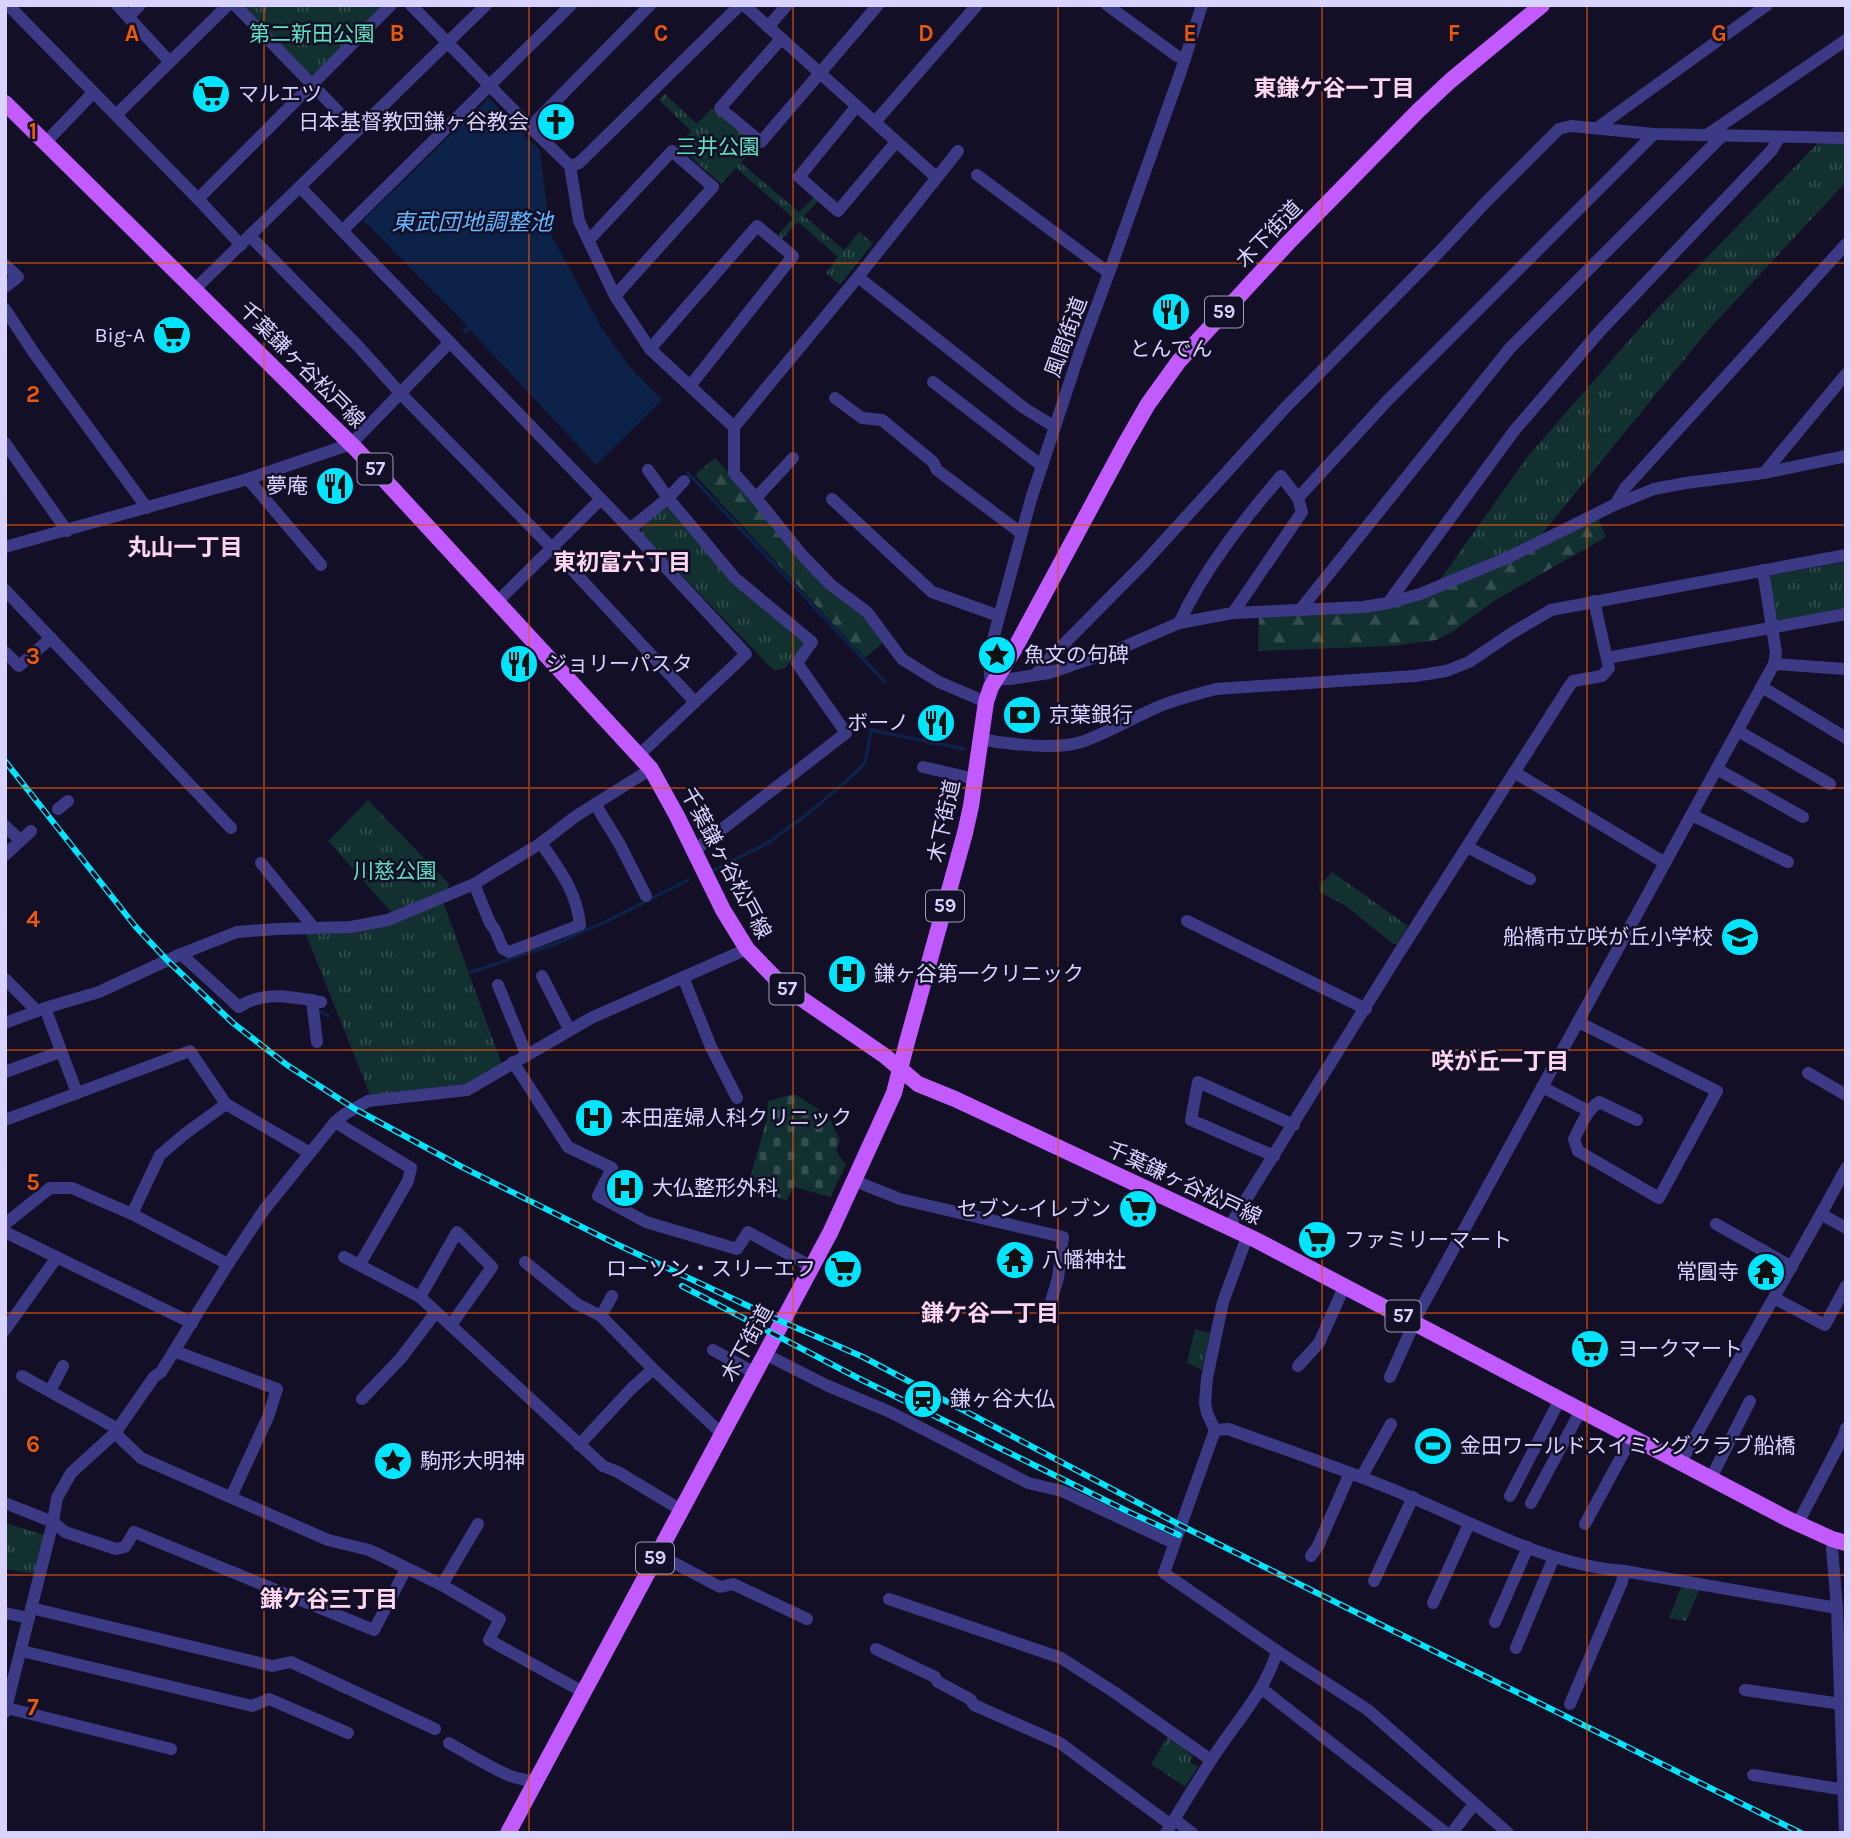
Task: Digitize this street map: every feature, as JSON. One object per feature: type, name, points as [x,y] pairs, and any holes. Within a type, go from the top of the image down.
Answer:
[{"type":"main road","name":"木下街道","points":[[508,1833],[812,1266],[889,1107],[965,833],[980,738],[991,689],[1125,444],[1148,404],[1179,361],[1288,243],[1450,81],[1542,5]]},
{"type":"main road","name":"千葉鎌ヶ谷松戸線","points":[[5,103],[351,444],[639,755],[651,769],[723,909],[747,949],[783,986],[884,1056],[918,1084],[956,1099],[1229,1227],[1345,1285],[1839,1545]]},
{"type":"street","points":[[8,5],[198,199],[359,345],[401,394],[551,547],[695,702]]},
{"type":"street","points":[[117,5],[170,62]]},
{"type":"street","points":[[128,17],[140,5]]},
{"type":"street","points":[[116,115],[228,5]]},
{"type":"street","points":[[235,5],[358,131]]},
{"type":"street","points":[[198,199],[391,5]]},
{"type":"street","points":[[411,5],[570,166],[579,221],[615,296],[650,349],[734,427]]},
{"type":"street","points":[[195,289],[486,5]]},
{"type":"street","points":[[343,230],[571,5]]},
{"type":"street","points":[[530,127],[650,5]]},
{"type":"street","points":[[570,166],[579,163],[742,5],[936,177]]},
{"type":"street","points":[[768,27],[786,5]]},
{"type":"street","points":[[782,39],[720,108],[761,142],[878,5]]},
{"type":"street","points":[[876,122],[977,5]]},
{"type":"street","points":[[1108,5],[1177,56],[1185,59]]},
{"type":"street","name":"風間街道","points":[[991,689],[989,654],[1021,533],[1080,351],[1202,5]]},
{"type":"street","points":[[1597,128],[1767,5]]},
{"type":"street","points":[[1706,135],[1846,40]]},
{"type":"street","points":[[46,143],[93,93]]},
{"type":"street","points":[[856,107],[799,177],[819,195],[838,211],[896,142]]},
{"type":"street","points":[[1035,675],[1144,563],[1285,408],[1442,250],[1485,202],[1559,130],[1571,126],[1654,134],[1779,138],[1842,135]]},
{"type":"street","points":[[1298,498],[1387,401],[1654,134]]},
{"type":"street","points":[[1300,610],[1510,348],[1722,136]]},
{"type":"street","points":[[1388,603],[1514,431],[1600,331],[1772,150],[1779,138]]},
{"type":"street","points":[[589,240],[672,151],[713,187],[615,296]]},
{"type":"street","points":[[958,151],[734,427],[734,473],[812,566],[831,585],[867,612],[902,659],[939,682],[991,689],[1010,679],[1049,673],[1111,652],[1179,623],[1233,613],[1363,607],[1388,603],[1420,594],[1507,558],[1614,505],[1654,489],[1764,473],[1846,456]]},
{"type":"street","points":[[977,175],[1110,272]]},
{"type":"street","points":[[300,187],[630,529],[746,654],[639,755]]},
{"type":"street","points":[[650,349],[757,226],[793,256],[690,386]]},
{"type":"street","points":[[1614,505],[1625,488],[1846,244]]},
{"type":"street","points":[[5,265],[18,277],[5,286]]},
{"type":"street","points":[[858,277],[1024,408],[1055,427]]},
{"type":"street","points":[[5,309],[147,508]]},
{"type":"street","points":[[5,547],[248,479],[351,444],[450,342]]},
{"type":"street","points":[[1764,473],[1844,380]]},
{"type":"street","points":[[933,382],[1042,466]]},
{"type":"street","points":[[835,398],[862,418],[882,420],[933,462],[937,470],[1021,533]]},
{"type":"street","points":[[5,443],[67,531]]},
{"type":"street","points":[[756,498],[793,458]]},
{"type":"street","points":[[648,470],[735,578],[812,642],[797,663],[846,733],[694,851]]},
{"type":"street","points":[[1179,623],[1209,568],[1280,476],[1298,498],[1302,512],[1233,613]]},
{"type":"street","points":[[248,479],[321,565]]},
{"type":"street","points":[[630,529],[684,481]]},
{"type":"street","points":[[497,601],[601,499]]},
{"type":"street","points":[[832,499],[932,592],[999,616]]},
{"type":"street","points":[[980,738],[1061,746],[1081,742],[1185,697],[1216,689],[1403,677],[1446,671],[1469,662],[1551,610],[1846,555]]},
{"type":"street","points":[[1390,1377],[1414,1322],[1774,664],[1776,653],[1763,570]]},
{"type":"street","points":[[5,590],[231,828]]},
{"type":"street","points":[[1229,1227],[1570,685],[1573,681],[1602,676],[1609,668],[1594,601]]},
{"type":"street","points":[[1607,658],[1846,614]]},
{"type":"street","points":[[5,652],[19,666],[51,638]]},
{"type":"street","points":[[1774,664],[1846,670]]},
{"type":"street","points":[[1762,687],[1846,738]]},
{"type":"street","points":[[1738,731],[1830,784]]},
{"type":"street","points":[[923,767],[975,779]]},
{"type":"street","points":[[5,1023],[99,992],[181,954],[237,932],[351,927],[388,920],[474,884],[541,843],[595,804],[651,769]]},
{"type":"street","points":[[1717,769],[1803,817]]},
{"type":"street","points":[[1514,772],[1665,863]]},
{"type":"street","points":[[595,804],[646,896]]},
{"type":"street","points":[[1692,816],[1788,862]]},
{"type":"street","points":[[5,826],[20,840]]},
{"type":"street","points":[[5,855],[31,831]]},
{"type":"street","points":[[474,884],[503,949],[509,952],[580,925],[580,917],[568,882],[541,843]]},
{"type":"street","points":[[1467,847],[1530,879]]},
{"type":"street","points":[[261,863],[314,928]]},
{"type":"street","points":[[1187,921],[1366,1009]]},
{"type":"street","points":[[172,1749],[6,1710],[57,1498],[71,1473],[116,1431],[153,1377],[161,1371],[264,1210],[335,1122],[345,1114],[368,1101],[467,1090],[569,1029],[747,949]]},
{"type":"street","points":[[181,954],[239,1007],[249,1000],[274,995],[316,1001],[317,1042]]},
{"type":"street","points":[[542,976],[569,1029]]},
{"type":"street","points":[[683,977],[711,1047],[737,1098]]},
{"type":"street","points":[[5,979],[41,1009],[77,1093]]},
{"type":"street","points":[[498,985],[526,1054]]},
{"type":"street","points":[[1578,1022],[1717,1091],[1659,1198],[1578,1151],[1574,1139],[1588,1111],[1599,1102],[1637,1120]]},
{"type":"street","points":[[5,1120],[190,1051],[226,1104],[310,1153]]},
{"type":"street","points":[[5,1072],[60,1052]]},
{"type":"street","points":[[513,1062],[568,1147],[612,1168],[598,1196],[646,1222],[737,1249],[748,1232],[812,1266]]},
{"type":"street","points":[[1808,1073],[1846,1095]]},
{"type":"street","points":[[1275,1156],[1191,1120],[1198,1082],[1294,1125]]},
{"type":"street","points":[[1542,1087],[1588,1111]]},
{"type":"street","points":[[132,1214],[160,1155],[226,1104]]},
{"type":"street","points":[[335,1122],[411,1168],[408,1181],[360,1264]]},
{"type":"street","points":[[1681,1462],[1845,1172]]},
{"type":"street","points":[[855,1181],[900,1199],[1062,1237],[1058,1278],[1046,1315]]},
{"type":"street","points":[[5,1224],[50,1188],[72,1188],[132,1214],[228,1264]]},
{"type":"street","points":[[1821,1214],[1846,1228]]},
{"type":"street","points":[[1716,1224],[1792,1267]]},
{"type":"street","points":[[5,1232],[192,1323]]},
{"type":"street","points":[[420,1297],[457,1232],[492,1267],[451,1325]]},
{"type":"street","points":[[1244,1245],[1223,1302],[1207,1378],[1205,1403],[1215,1430],[1164,1573],[1368,1710],[1508,1833]]},
{"type":"street","points":[[5,1330],[57,1257]]},
{"type":"street","points":[[344,1257],[420,1297],[604,1466],[681,1510]]},
{"type":"street","points":[[525,1262],[577,1304],[581,1313],[601,1316],[721,1433]]},
{"type":"street","points":[[1298,1366],[1319,1343],[1345,1285]]},
{"type":"street","points":[[1774,1298],[1825,1325],[1846,1286]]},
{"type":"street","points":[[601,1316],[612,1296]]},
{"type":"street","points":[[362,1399],[401,1358],[436,1312]]},
{"type":"street","points":[[713,1350],[755,1373]]},
{"type":"street","points":[[174,1351],[276,1389],[268,1417],[232,1497]]},
{"type":"street","points":[[765,1354],[826,1385],[890,1412],[1028,1483],[1062,1491],[1174,1543]]},
{"type":"street","points":[[50,1391],[63,1366]]},
{"type":"street","points":[[579,1445],[653,1369]]},
{"type":"street","points":[[22,1376],[116,1431],[141,1458],[328,1540],[369,1550],[442,1585],[500,1619],[489,1640],[583,1692]]},
{"type":"street","points":[[1510,1496],[1560,1399]]},
{"type":"street","points":[[1711,1478],[1750,1401]]},
{"type":"street","points":[[1531,1503],[1581,1410]]},
{"type":"street","points":[[1311,1556],[1356,1474],[1391,1424]]},
{"type":"street","points":[[1798,1523],[1846,1428]]},
{"type":"street","points":[[1215,1430],[1228,1429],[1356,1474],[1413,1497],[1497,1537],[1553,1557],[1599,1569],[1837,1608]]},
{"type":"street","points":[[1584,1524],[1632,1437]]},
{"type":"street","points":[[1832,1458],[1846,1464]]},
{"type":"street","points":[[1374,1581],[1413,1497]]},
{"type":"street","points":[[5,1503],[53,1522],[65,1532],[116,1549],[125,1548],[134,1532],[374,1630],[406,1569]]},
{"type":"street","points":[[442,1585],[478,1524]]},
{"type":"street","points":[[1433,1603],[1469,1524]]},
{"type":"street","points":[[1839,1545],[1837,1608],[1845,1833]]},
{"type":"street","points":[[1495,1622],[1528,1547]]},
{"type":"street","points":[[657,1554],[720,1587],[733,1584],[807,1619]]},
{"type":"street","points":[[1516,1648],[1553,1557]]},
{"type":"street","points":[[1570,1703],[1622,1582],[1623,1571]]},
{"type":"street","points":[[889,1599],[1061,1658],[1211,1760]]},
{"type":"street","points":[[5,1613],[30,1613],[272,1666],[291,1662],[435,1729]]},
{"type":"street","points":[[876,1649],[935,1677],[938,1682],[971,1699],[974,1705],[1060,1743],[1171,1825],[1192,1833]]},
{"type":"street","points":[[22,1651],[252,1706],[269,1699],[348,1733]]},
{"type":"street","points":[[1171,1825],[1211,1760],[1260,1690],[1277,1651]]},
{"type":"street","points":[[1260,1690],[1446,1833]]},
{"type":"street","points":[[1745,1690],[1841,1704]]},
{"type":"street","points":[[449,1743],[512,1777],[535,1783]]},
{"type":"street","points":[[1753,1775],[1845,1790]]},
{"type":"street","points":[[1452,1833],[1474,1804]]},
{"type":"green space","name":"第二新田公園","points":[[245,5],[386,5],[316,74],[308,73]]},
{"type":"green space","name":"三井公園","points":[[665,94],[697,124],[712,108],[756,145],[741,163],[799,212],[814,197],[818,201],[804,216],[844,250],[859,232],[873,243],[840,285],[826,273],[838,257],[798,222],[782,239],[778,235],[793,218],[736,168],[721,184],[678,146],[691,131],[659,100]]},
{"type":"green space","points":[[1819,142],[1846,143],[1846,182],[1710,328],[1537,540],[1437,584],[1528,456],[1652,314]]},
{"type":"green space","points":[[715,458],[885,641],[865,658],[695,475]]},
{"type":"green space","points":[[664,507],[670,508],[805,640],[805,645],[785,668],[774,671],[641,533],[642,527]]},
{"type":"green space","points":[[1598,518],[1606,537],[1494,601],[1451,633],[1436,640],[1393,646],[1258,651],[1259,616],[1366,610]]},
{"type":"green space","points":[[1846,562],[1846,610],[1780,622],[1776,619],[1769,579],[1772,575]]},
{"type":"green space","name":"川慈公園","points":[[368,800],[449,884],[448,889],[393,914],[328,841]]},
{"type":"green space","points":[[1332,872],[1408,926],[1397,944],[1393,944],[1346,906],[1320,892],[1319,886]]},
{"type":"green space","points":[[443,901],[502,1065],[467,1085],[371,1097],[305,932],[341,931]]},
{"type":"green space","points":[[794,1094],[828,1115],[840,1140],[836,1151],[846,1165],[830,1197],[794,1187],[786,1201],[769,1193],[750,1178],[767,1119],[768,1101]]},
{"type":"green space","points":[[1195,1329],[1210,1333],[1202,1370],[1187,1363]]},
{"type":"green space","points":[[5,1523],[44,1535],[36,1574],[5,1569]]},
{"type":"green space","points":[[1682,1585],[1700,1588],[1686,1621],[1669,1618]]},
{"type":"green space","points":[[1168,1736],[1193,1756],[1190,1762],[1198,1767],[1185,1787],[1151,1764]]},
{"type":"water","name":"東武団地調整池","points":[[489,98],[540,150],[550,233],[602,328],[628,365],[662,400],[596,465],[470,330],[465,334],[462,331],[467,326],[363,220]]},
{"type":"waterway","points":[[688,473],[885,682]]},
{"type":"waterway","points":[[714,870],[768,843],[852,776],[865,763],[871,730],[964,749]]},
{"type":"waterway","points":[[471,972],[555,944],[688,880]]},
{"type":"waterway","points":[[317,1010],[329,1016]]},
{"type":"railway","points":[[5,761],[135,926],[167,960],[233,1023],[287,1065],[355,1109],[462,1167],[614,1243],[863,1357],[1180,1525],[1801,1833]]},
{"type":"railway","points":[[682,1286],[856,1377],[1179,1535]]},
{"type":"place","name":"マルエツ","points":[[211,94]]},
{"type":"place","name":"日本基督教団鎌ヶ谷教会","points":[[556,122]]},
{"type":"place","name":"とんでん","points":[[1171,312]]},
{"type":"place","name":"Big-A","points":[[172,335]]},
{"type":"place","name":"夢庵","points":[[335,486]]},
{"type":"place","name":"魚文の句碑","points":[[997,655]]},
{"type":"place","name":"ジョリーパスタ","points":[[519,664]]},
{"type":"place","name":"京葉銀行","points":[[1022,715]]},
{"type":"place","name":"ボーノ","points":[[936,723]]},
{"type":"place","name":"船橋市立咲が丘小学校","points":[[1740,937]]},
{"type":"place","name":"鎌ヶ谷第一クリニック","points":[[847,974]]},
{"type":"place","name":"本田産婦人科クリニック","points":[[594,1118]]},
{"type":"place","name":"大仏整形外科","points":[[625,1188]]},
{"type":"place","name":"セブン-イレブン","points":[[1138,1209]]},
{"type":"place","name":"ファミリーマート","points":[[1317,1240]]},
{"type":"place","name":"八幡神社","points":[[1015,1260]]},
{"type":"place","name":"ローソン・スリーエフ","points":[[843,1269]]},
{"type":"place","name":"常圓寺","points":[[1766,1272]]},
{"type":"place","name":"ヨークマート","points":[[1590,1349]]},
{"type":"place","name":"鎌ヶ谷大仏","points":[[923,1399]]},
{"type":"place","name":"金田ワールドスイミングクラブ船橋","points":[[1433,1446]]},
{"type":"place","name":"駒形大明神","points":[[393,1461]]},
{"type":"district","name":"東鎌ケ谷一丁目","points":[[1334,88]]},
{"type":"district","name":"丸山一丁目","points":[[185,547]]},
{"type":"district","name":"東初富六丁目","points":[[622,562]]},
{"type":"district","name":"咲が丘一丁目","points":[[1500,1061]]},
{"type":"district","name":"鎌ケ谷一丁目","points":[[990,1313]]},
{"type":"district","name":"鎌ケ谷三丁目","points":[[329,1599]]}]
